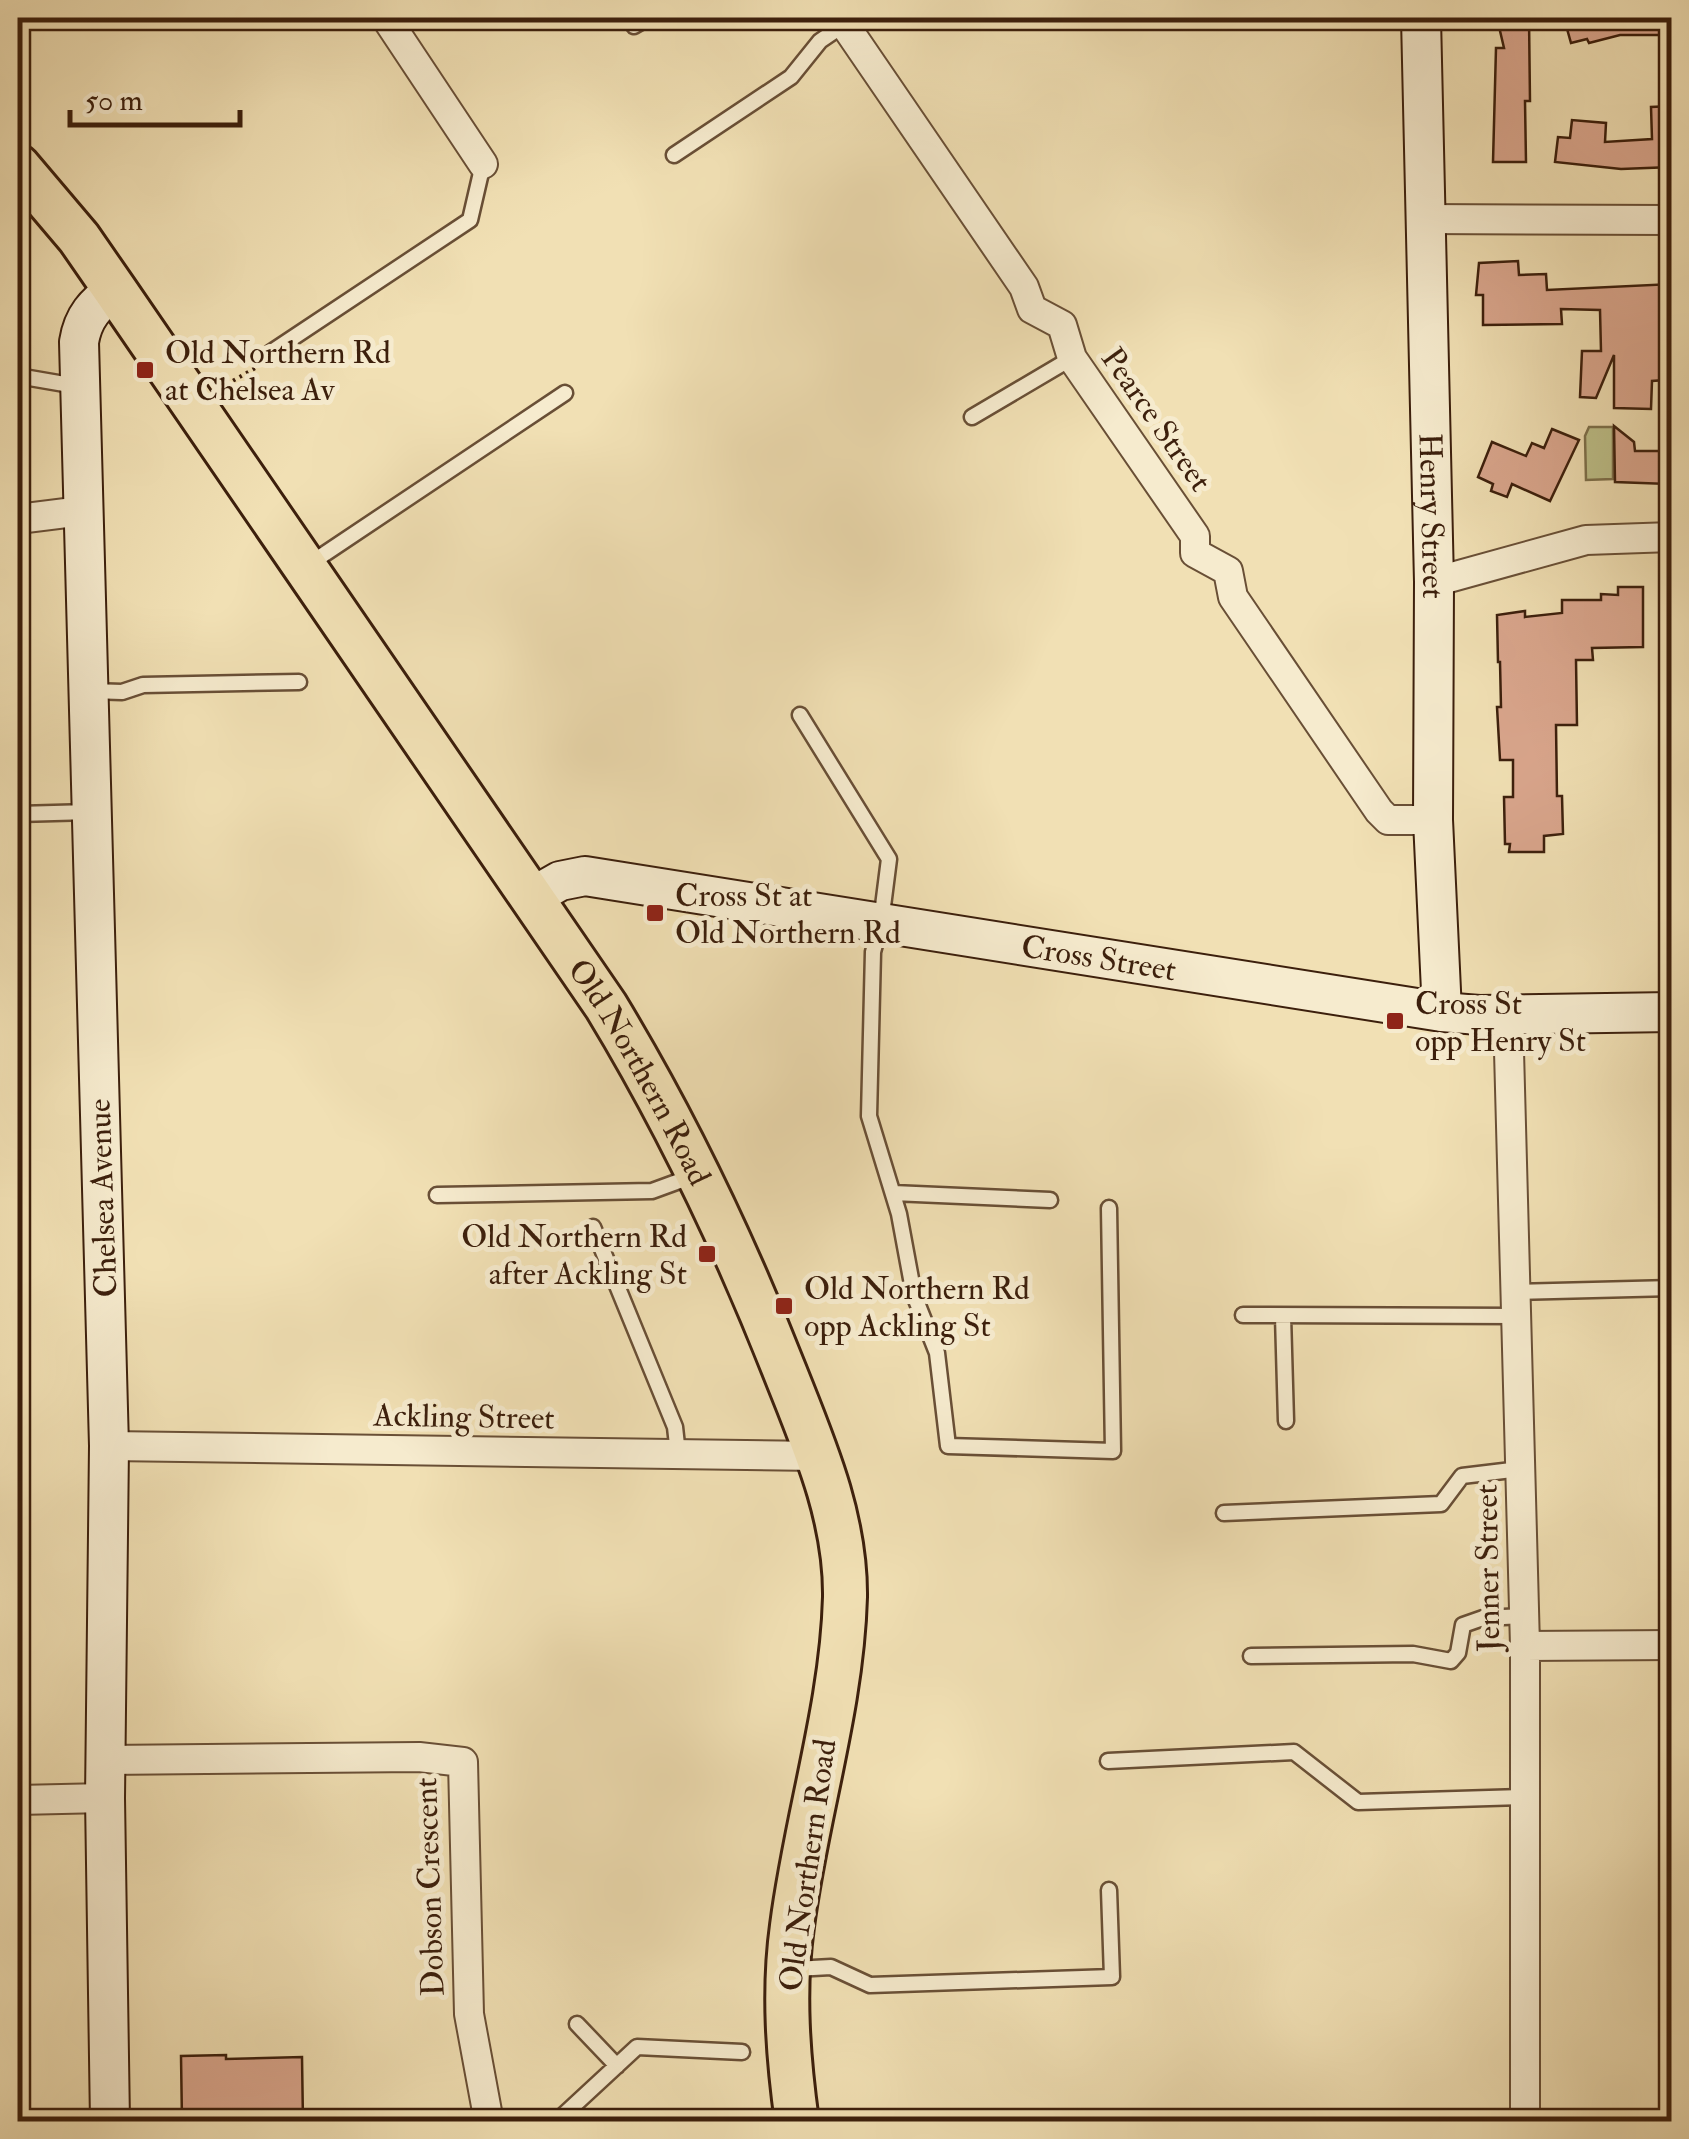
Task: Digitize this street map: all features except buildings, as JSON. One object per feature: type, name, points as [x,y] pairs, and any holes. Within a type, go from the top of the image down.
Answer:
[{"type":"main road","name":"Old Northern Road","points":[[18,166],[79,238],[532,897],[648,1074],[699,1174],[758,1306],[818,1456],[834,1505],[843,1554],[844,1597],[839,1660],[792,1927],[789,2067],[796,2122]]},
{"type":"street","points":[[386,18],[483,164]]},
{"type":"street","name":"Henry Street","points":[[1421,18],[1434,582],[1433,820],[1442,1012]]},
{"type":"street","name":"Pearce Street","points":[[843,21],[1024,287],[1032,309],[1062,325],[1072,358],[1194,536],[1194,553],[1228,571],[1233,598],[1379,811],[1388,820],[1433,820]]},
{"type":"street","points":[[1424,219],[1672,220]]},
{"type":"street","name":"Chelsea Avenue","points":[[110,2122],[105,1798],[109,1446],[80,386],[81,328],[95,305],[115,290]]},
{"type":"street","points":[[18,519],[82,511]]},
{"type":"street","points":[[1434,582],[1586,540],[1672,538]]},
{"type":"street","name":"Cross Street","points":[[532,897],[560,881],[585,876],[1442,1012],[1672,1012]]},
{"type":"street","name":"Jenner Street","points":[[1508,1014],[1525,1646],[1525,2122]]},
{"type":"street","name":"Ackling Street","points":[[109,1446],[818,1456]]},
{"type":"street","points":[[1525,1646],[1672,1645]]},
{"type":"street","name":"Dobson Crescent","points":[[106,1760],[418,1757],[463,1762],[469,2014],[489,2122]]},
{"type":"street","points":[[18,1800],[105,1798]]},
{"type":"lane","points":[[634,26],[648,18]]},
{"type":"lane","points":[[674,155],[791,77],[820,40],[843,21]]},
{"type":"lane","points":[[270,352],[470,220],[483,164]]},
{"type":"lane","points":[[972,417],[1072,358]]},
{"type":"lane","points":[[18,376],[80,386]]},
{"type":"lane","points":[[306,566],[565,393]]},
{"type":"lane","points":[[87,690],[122,692],[142,685],[299,682]]},
{"type":"lane","points":[[800,714],[889,859],[873,952],[869,1116],[892,1194],[914,1294],[937,1353],[948,1446],[1113,1451],[1109,1208]]},
{"type":"lane","points":[[18,814],[90,812]]},
{"type":"lane","points":[[437,1195],[652,1192],[699,1174]]},
{"type":"lane","points":[[892,1194],[1050,1200]]},
{"type":"lane","points":[[593,1227],[675,1428],[678,1454]]},
{"type":"lane","points":[[1243,1315],[1516,1304],[1672,1288]]},
{"type":"lane","points":[[1283,1316],[1286,1421]]},
{"type":"lane","points":[[1224,1513],[1442,1504],[1462,1476],[1520,1469]]},
{"type":"lane","points":[[1252,1656],[1413,1654],[1451,1661],[1458,1653],[1463,1625],[1482,1618],[1524,1616]]},
{"type":"lane","points":[[1108,1760],[1294,1752],[1358,1802],[1522,1797]]},
{"type":"lane","points":[[789,1969],[832,1967],[870,1985],[1112,1977],[1109,1890]]},
{"type":"lane","points":[[577,2024],[616,2066]]},
{"type":"lane","points":[[556,2122],[638,2047],[742,2052]]},
{"type":"path","points":[[220,388],[259,366],[270,352]]},
{"type":"green space","points":[[1589,427],[1613,427],[1613,479],[1586,480],[1585,436]]},
{"type":"place","name":"Old Northern Rd at Chelsea Av","points":[[145,370]]},
{"type":"place","name":"Cross St at Old Northern Rd","points":[[655,913]]},
{"type":"place","name":"Cross St opp Henry St","points":[[1395,1021]]},
{"type":"place","name":"Old Northern Rd after Ackling St","points":[[707,1254]]},
{"type":"place","name":"Old Northern Rd opp Ackling St","points":[[784,1306]]}]
